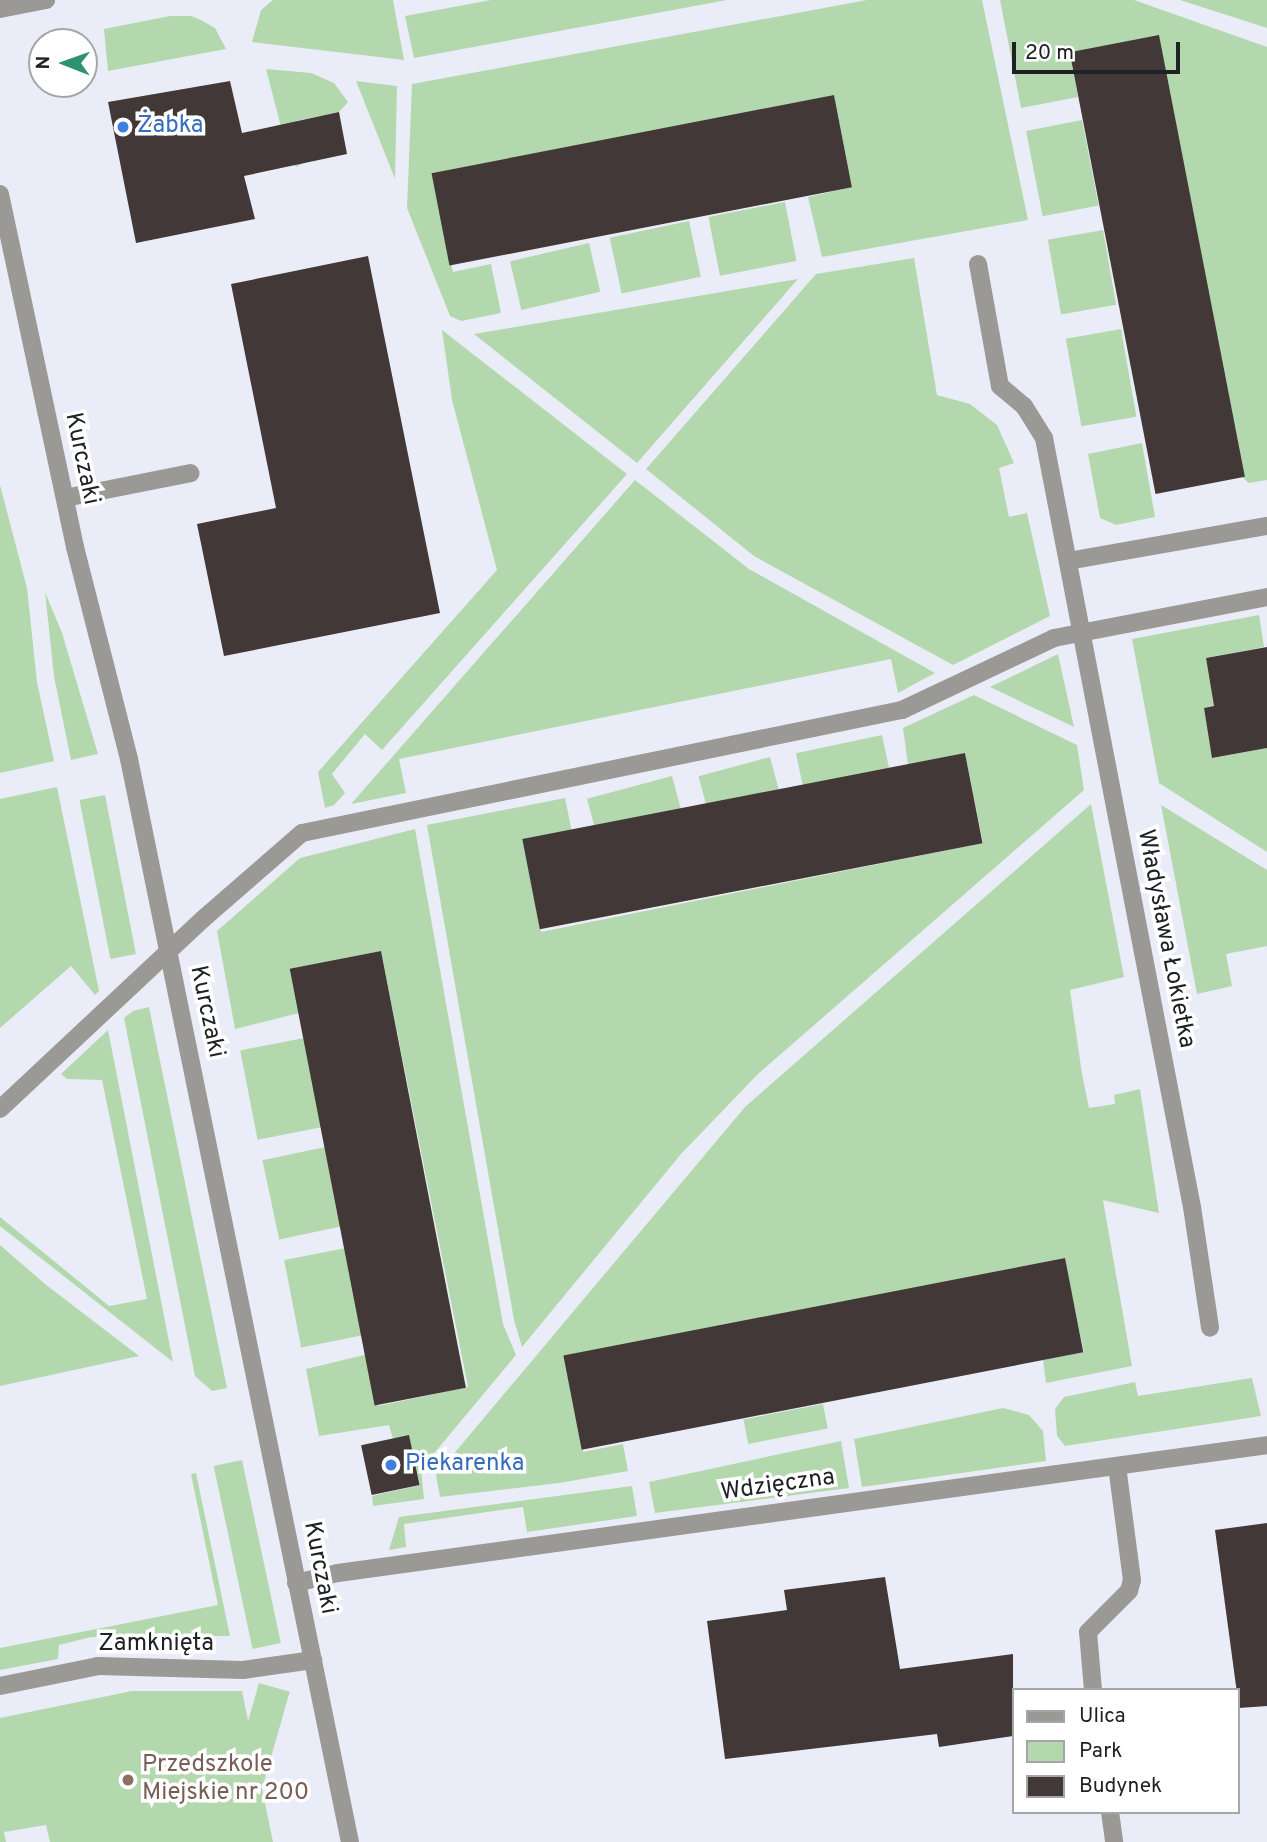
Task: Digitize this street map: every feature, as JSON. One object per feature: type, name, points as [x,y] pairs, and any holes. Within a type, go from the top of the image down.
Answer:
[{"type":"street","points":[[0,9],[46,0]]},
{"type":"street","name":"Kurczaki","points":[[0,194],[65,498],[129,759],[351,1842]]},
{"type":"street","name":"Władysława Łokietka","points":[[978,264],[1000,386],[1024,406],[1044,438],[1192,1207],[1210,1328]]},
{"type":"street","points":[[65,498],[191,473]]},
{"type":"street","points":[[1068,561],[1267,526]]},
{"type":"street","points":[[0,1109],[169,954],[203,919],[302,832],[902,710],[1054,638],[1267,597]]},
{"type":"street","name":"Wdzięczna","points":[[296,1583],[338,1573],[1267,1445]]},
{"type":"street","points":[[1093,1688],[1088,1632],[1129,1591],[1132,1580],[1117,1466]]},
{"type":"street","name":"Zamknięta","points":[[0,1686],[98,1666],[243,1670],[313,1660]]},
{"type":"street","points":[[1110,1814],[1114,1842]]},
{"type":"green space","points":[[273,0],[393,0],[404,60],[252,42],[261,10]]},
{"type":"green space","points":[[491,0],[727,0],[414,58],[405,16]]},
{"type":"green space","points":[[867,0],[982,0],[1028,220],[822,257],[808,197],[852,187],[834,95],[433,178],[453,272],[491,264],[501,313],[461,321],[450,316],[407,208],[412,84]]},
{"type":"green space","points":[[1000,0],[1134,0],[1267,47],[1267,480],[1249,483],[1242,477],[1070,54],[1078,97],[1021,108]]},
{"type":"green space","points":[[1180,0],[1267,0],[1267,28]]},
{"type":"green space","points":[[170,16],[191,16],[215,28],[226,49],[108,71],[104,29]]},
{"type":"green space","points":[[266,69],[311,73],[334,83],[348,102],[339,112],[296,121],[304,163],[296,167],[288,154]]},
{"type":"green space","points":[[356,81],[397,86],[395,179]]},
{"type":"green space","points":[[1082,120],[1099,205],[1043,216],[1026,131]]},
{"type":"green space","points":[[785,202],[796,261],[720,276],[708,217]]},
{"type":"green space","points":[[689,221],[701,277],[622,294],[610,238]]},
{"type":"green space","points":[[1103,230],[1116,305],[1061,315],[1048,240]]},
{"type":"green space","points":[[589,243],[600,292],[521,310],[510,261]]},
{"type":"green space","points":[[914,258],[937,395],[970,404],[997,425],[1014,463],[999,468],[1009,517],[1027,513],[1050,616],[953,665],[754,556],[646,469],[816,274]]},
{"type":"green space","points":[[798,279],[637,463],[474,334]]},
{"type":"green space","points":[[1121,329],[1136,417],[1081,426],[1066,339]]},
{"type":"green space","points":[[442,330],[627,474],[382,750],[365,734],[332,774],[345,793],[334,805],[325,808],[318,772],[497,570],[452,400]]},
{"type":"green space","points":[[1142,443],[1155,517],[1116,525],[1100,518],[1088,454]]},
{"type":"green space","points":[[635,480],[749,569],[935,673],[898,693],[891,659],[399,759],[406,793],[351,804]]},
{"type":"green space","points":[[0,485],[27,588],[37,682],[54,761],[0,773]]},
{"type":"green space","points":[[45,592],[62,633],[98,754],[71,760],[54,676]]},
{"type":"green space","points":[[1259,615],[1264,647],[1206,658],[1214,706],[1204,708],[1213,758],[1267,748],[1267,852],[1159,783],[1132,639]]},
{"type":"green space","points":[[1058,654],[1074,727],[990,687]]},
{"type":"green space","points":[[974,695],[1077,745],[1084,790],[758,1074],[681,1154],[522,1347],[514,1320],[427,825],[565,798],[572,832],[523,842],[541,932],[983,843],[965,753],[908,765],[903,728]]},
{"type":"green space","points":[[882,735],[889,768],[803,787],[796,753]]},
{"type":"green space","points":[[770,757],[779,790],[707,809],[699,776]]},
{"type":"green space","points":[[672,776],[681,810],[596,833],[587,799]]},
{"type":"green space","points":[[57,787],[99,991],[95,995],[71,966],[0,1028],[0,799]]},
{"type":"green space","points":[[105,795],[136,954],[110,959],[79,800]]},
{"type":"green space","points":[[1091,804],[1124,977],[1070,990],[1082,1074],[1089,1108],[1115,1104],[1114,1095],[1140,1089],[1159,1213],[1103,1200],[1132,1366],[1046,1383],[1043,1360],[1084,1352],[1064,1258],[565,1358],[583,1452],[623,1444],[628,1471],[559,1483],[440,1497],[436,1475],[745,1107]]},
{"type":"green space","points":[[1161,805],[1267,870],[1267,946],[1226,954],[1232,986],[1197,994]]},
{"type":"green space","points":[[415,829],[503,1324],[516,1355],[421,1469],[424,1499],[373,1506],[372,1496],[420,1485],[409,1436],[393,1439],[389,1425],[319,1436],[306,1369],[368,1354],[378,1406],[468,1387],[381,951],[290,969],[299,1013],[235,1029],[217,931],[300,858]]},
{"type":"green space","points":[[149,1007],[227,1388],[212,1391],[195,1376],[124,1018],[133,1011]]},
{"type":"green space","points":[[108,1030],[173,1362],[0,1226],[0,1217],[109,1306],[147,1299],[102,1080],[67,1079],[61,1074]]},
{"type":"green space","points":[[304,1038],[321,1127],[258,1140],[240,1050]]},
{"type":"green space","points":[[325,1147],[342,1226],[279,1240],[262,1160]]},
{"type":"green space","points":[[0,1245],[45,1284],[139,1356],[0,1386]]},
{"type":"green space","points":[[346,1248],[363,1335],[301,1347],[284,1260]]},
{"type":"green space","points":[[1252,1378],[1261,1416],[1065,1446],[1057,1436],[1055,1409],[1064,1397],[1135,1382],[1138,1396]]},
{"type":"green space","points":[[823,1404],[828,1429],[748,1444],[743,1419]]},
{"type":"green space","points":[[1003,1408],[1029,1415],[1043,1431],[1046,1461],[862,1487],[854,1439]]},
{"type":"green space","points":[[841,1441],[849,1488],[655,1513],[649,1482]]},
{"type":"green space","points":[[242,1460],[281,1643],[253,1649],[214,1466]]},
{"type":"green space","points":[[196,1473],[230,1636],[91,1637],[59,1645],[58,1659],[0,1670],[0,1648],[218,1605],[191,1474]]},
{"type":"green space","points":[[632,1486],[637,1516],[527,1532],[523,1507],[404,1524],[406,1547],[389,1550],[399,1517]]},
{"type":"green space","points":[[259,1683],[290,1692],[247,1842],[226,1842],[214,1839]]},
{"type":"green space","name":"Przedszkole Miejskie nr 200","points":[[132,1691],[242,1691],[273,1842],[50,1842],[46,1825],[4,1832],[6,1842],[0,1842],[0,1718]]},
{"type":"building","points":[[1159,35],[1245,477],[1156,494],[1070,52]]},
{"type":"building","points":[[230,81],[242,133],[339,112],[347,154],[244,176],[255,219],[136,243],[108,102]]},
{"type":"building","points":[[834,95],[852,187],[449,266],[432,173]]},
{"type":"building","points":[[368,256],[440,613],[224,656],[197,524],[276,508],[231,284]]},
{"type":"building","points":[[1267,647],[1267,748],[1212,758],[1204,708],[1214,706],[1206,658]]},
{"type":"building","points":[[965,753],[983,843],[540,929],[522,839]]},
{"type":"building","points":[[381,951],[466,1388],[375,1406],[290,969]]},
{"type":"building","points":[[1065,1258],[1083,1352],[582,1450],[563,1356]]},
{"type":"building","name":"Piekarenka","points":[[409,1435],[420,1485],[372,1495],[361,1445]]},
{"type":"building","points":[[1267,1523],[1267,1706],[1239,1708],[1239,1688],[1236,1688],[1215,1530]]},
{"type":"building","points":[[885,1577],[900,1669],[1013,1654],[1012,1736],[939,1747],[937,1734],[725,1759],[707,1621],[787,1610],[784,1590]]},
{"type":"place","name":"Żabka","points":[[123,127]]},
{"type":"place","name":"Piekarenka","points":[[391,1465]]},
{"type":"place","name":"Przedszkole Miejskie nr 200","points":[[128,1780]]}]
